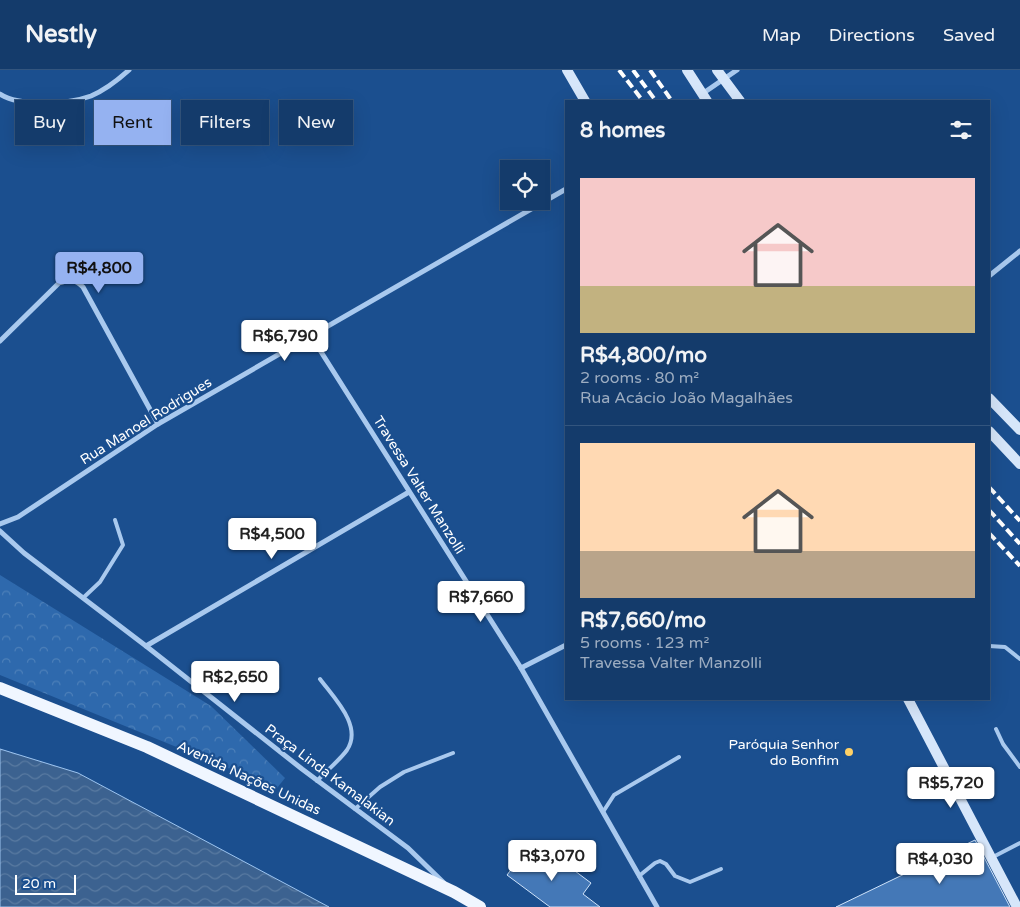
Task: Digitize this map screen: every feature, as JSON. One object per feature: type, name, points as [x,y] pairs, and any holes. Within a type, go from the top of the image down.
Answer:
[{"type":"main road","name":"Avenida Nações Unidas","points":[[0,688],[147,747],[454,892],[480,907]]},
{"type":"street","points":[[0,94],[29,103],[57,102],[90,96],[118,81],[130,70]]},
{"type":"street","points":[[567,70],[584,100]]},
{"type":"street","points":[[687,70],[704,98],[738,70]]},
{"type":"street","points":[[717,70],[739,100]]},
{"type":"street","name":"Rua Manoel Rodrigues","points":[[0,524],[18,517],[158,424],[565,190]]},
{"type":"street","points":[[990,275],[1020,251]]},
{"type":"street","points":[[0,341],[59,283],[72,279],[77,281],[83,286],[158,424]]},
{"type":"street","name":"Travessa Valter Manzolli","points":[[311,336],[522,668],[656,907]]},
{"type":"street","points":[[990,399],[1020,430]]},
{"type":"street","points":[[990,432],[1020,464]]},
{"type":"street","points":[[146,646],[409,492]]},
{"type":"street","name":"Praça Linda Kamalakian","points":[[0,531],[24,553],[146,646],[317,781],[408,848],[454,892]]},
{"type":"street","points":[[522,668],[565,646]]},
{"type":"street","points":[[909,700],[1017,907]]},
{"type":"lane","points":[[83,598],[100,582],[124,545],[115,520]]},
{"type":"lane","points":[[990,646],[1005,647],[1020,659]]},
{"type":"lane","points":[[317,781],[347,750],[353,736],[350,721],[320,679]]},
{"type":"lane","points":[[996,729],[1003,744],[1020,767]]},
{"type":"lane","points":[[355,809],[380,787],[404,772],[453,753]]},
{"type":"lane","points":[[603,812],[614,795],[679,757]]},
{"type":"lane","points":[[991,858],[1020,843]]},
{"type":"lane","points":[[639,876],[660,861],[666,864],[675,876],[690,882],[720,870]]},
{"type":"green space","points":[[0,575],[211,706],[285,778],[277,788],[0,675]]},
{"type":"water","points":[[0,749],[78,773],[329,907],[0,907]]},
{"type":"building","points":[[975,840],[1010,907],[836,907]]},
{"type":"building","points":[[526,850],[543,863],[551,853],[591,883],[583,894],[600,907],[550,907],[507,875]]},
{"type":"railway","points":[[619,70],[642,100]]},
{"type":"railway","points":[[633,70],[655,100]]},
{"type":"railway","points":[[650,70],[671,100]]},
{"type":"railway","points":[[990,488],[1020,521]]},
{"type":"railway","points":[[990,511],[1020,544]]},
{"type":"railway","points":[[990,534],[1020,566]]},
{"type":"place","name":"Paróquia Senhor do Bonfim","points":[[849,752]]}]
